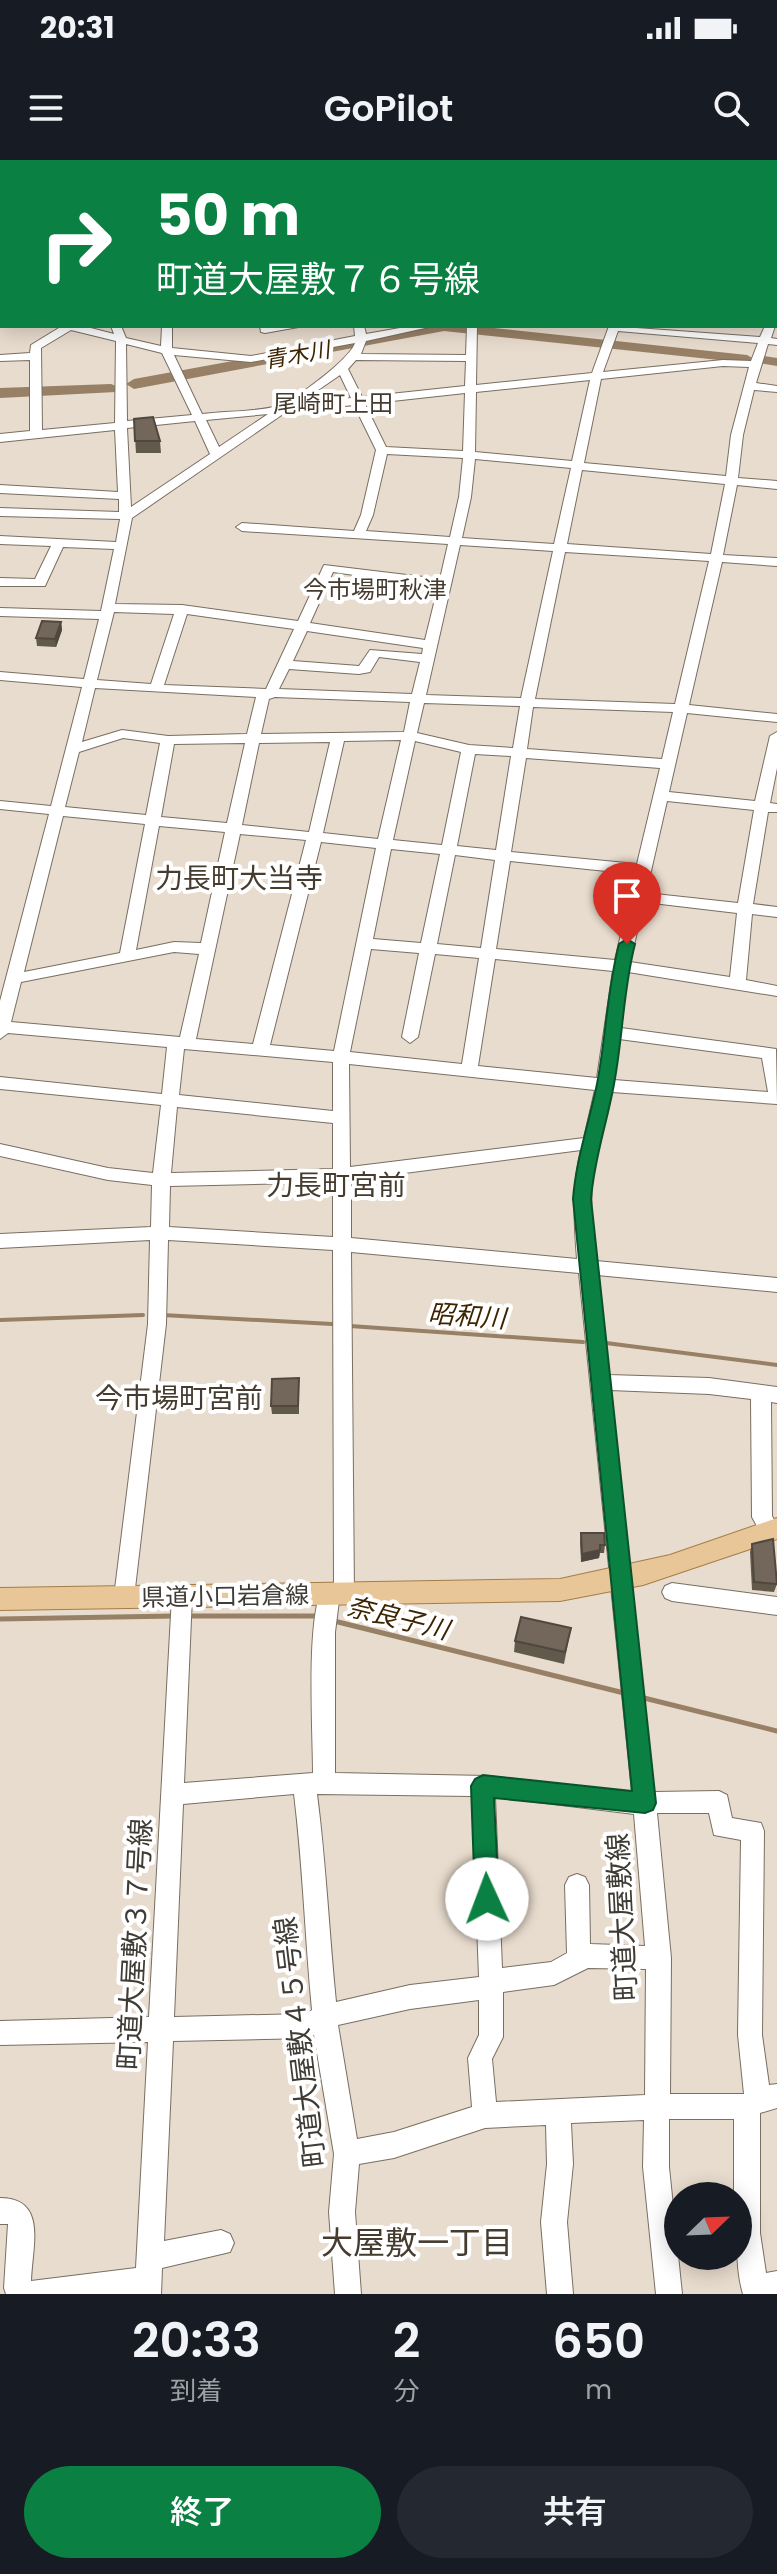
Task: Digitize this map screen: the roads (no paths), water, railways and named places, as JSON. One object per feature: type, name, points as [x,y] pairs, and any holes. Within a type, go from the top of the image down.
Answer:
[{"type":"main road","name":"県道小口岩倉線","points":[[0,1599],[560,1590],[621,1579],[700,1558],[774,1529]]},
{"type":"street","points":[[36,434],[35,347],[67,328]]},
{"type":"street","points":[[86,328],[119,332],[203,358],[251,359],[420,328]]},
{"type":"street","points":[[167,328],[166,349],[216,454]]},
{"type":"street","points":[[0,512],[127,516],[342,368],[355,357],[362,341],[359,328]]},
{"type":"street","name":"町道大屋敷４５号線","points":[[348,2294],[342,2225],[347,2154],[328,2049],[314,1783],[324,1632],[337,1594],[341,1057],[385,843],[455,542],[469,455],[472,328]]},
{"type":"street","points":[[469,1071],[527,703],[596,377],[613,328]]},
{"type":"street","points":[[668,328],[770,336]]},
{"type":"street","points":[[119,332],[127,516],[122,546],[58,811],[0,1029],[341,1057],[661,1091],[777,1096],[770,1053],[612,1032]]},
{"type":"street","name":"町道大屋敷線","points":[[669,2294],[658,2211],[655,2107],[659,1958],[587,1265],[582,1191],[605,1084],[621,967],[640,897],[680,708],[716,559],[732,480],[737,435],[755,364],[770,336]]},
{"type":"street","points":[[0,358],[37,356]]},
{"type":"street","points":[[355,357],[472,358]]},
{"type":"street","points":[[0,438],[723,363],[755,364]]},
{"type":"street","points":[[342,368],[382,450],[367,515],[358,535]]},
{"type":"street","points":[[750,386],[777,389]]},
{"type":"street","points":[[382,450],[469,455],[777,485]]},
{"type":"street","points":[[0,489],[124,496]]},
{"type":"street","points":[[242,527],[777,562]]},
{"type":"street","points":[[1,542],[122,546]]},
{"type":"street","points":[[0,582],[40,583],[59,543]]},
{"type":"street","points":[[124,1597],[157,1324],[161,1180],[171,1101],[182,1043],[208,949],[266,694],[329,568],[446,584]]},
{"type":"street","points":[[156,689],[182,609]]},
{"type":"street","points":[[0,612],[182,609],[302,625],[430,652]]},
{"type":"street","points":[[282,664],[359,670],[365,669],[375,653],[430,652]]},
{"type":"street","points":[[0,676],[156,689],[680,708],[777,718]]},
{"type":"street","points":[[73,749],[122,734],[168,740],[337,740],[411,736],[469,749],[668,764]]},
{"type":"street","points":[[738,983],[743,909],[760,807],[777,736]]},
{"type":"street","points":[[127,956],[168,740]]},
{"type":"street","points":[[260,1050],[337,740]]},
{"type":"street","points":[[410,1037],[469,749]]},
{"type":"street","points":[[661,796],[777,808]]},
{"type":"street","points":[[0,805],[645,870]]},
{"type":"street","points":[[640,897],[777,912]]},
{"type":"street","points":[[365,943],[621,967],[777,991]]},
{"type":"street","points":[[14,977],[28,977],[174,947],[208,949]]},
{"type":"street","points":[[0,1083],[341,1118]]},
{"type":"street","points":[[0,1150],[108,1174],[161,1180],[341,1175],[590,1143]]},
{"type":"street","points":[[0,1241],[159,1233],[340,1244],[777,1285]]},
{"type":"street","points":[[600,1382],[709,1386],[769,1394],[762,1517],[774,1529]]},
{"type":"street","points":[[672,1592],[777,1606]]},
{"type":"street","name":"町道大屋敷３７号線","points":[[149,2277],[182,1596]]},
{"type":"street","points":[[173,1794],[314,1783],[483,1786],[645,1803],[719,1802],[722,1827],[753,1831],[750,2035],[761,2100],[747,2233],[762,2289]]},
{"type":"street","points":[[483,1786],[491,1985],[491,2037],[480,2058],[485,2115]]},
{"type":"street","points":[[577,1885],[579,1959]]},
{"type":"street","points":[[0,2033],[307,2026],[326,2016],[410,1997],[554,1973],[586,1956],[659,1958]]},
{"type":"street","points":[[347,2154],[394,2145],[485,2115],[761,2100]]},
{"type":"street","points":[[558,2113],[560,2164],[554,2222],[560,2294]]},
{"type":"street","points":[[0,2211],[18,2212],[21,2219],[17,2288],[20,2294]]},
{"type":"street","points":[[31,2294],[149,2277],[221,2243]]},
{"type":"waterway","name":"青木川","points":[[134,384],[439,328]]},
{"type":"waterway","name":"青木川","points":[[453,328],[747,359]]},
{"type":"waterway","name":"青木川","points":[[764,360],[777,362]]},
{"type":"waterway","name":"青木川","points":[[0,393],[111,389]]},
{"type":"waterway","name":"昭和川","points":[[0,1320],[143,1315]]},
{"type":"waterway","name":"昭和川","points":[[162,1315],[332,1324]]},
{"type":"waterway","name":"昭和川","points":[[350,1326],[583,1342]]},
{"type":"waterway","name":"昭和川","points":[[606,1343],[777,1365]]},
{"type":"waterway","name":"奈良子川","points":[[0,1619],[174,1616]]},
{"type":"waterway","name":"奈良子川","points":[[186,1616],[317,1616]]},
{"type":"waterway","name":"奈良子川","points":[[334,1621],[624,1693]]},
{"type":"waterway","name":"奈良子川","points":[[640,1697],[777,1731]]},
{"type":"district","name":"尾崎町上田","points":[[333,403]]},
{"type":"district","name":"今市場町秋津","points":[[375,589]]},
{"type":"district","name":"力長町大当寺","points":[[239,878]]},
{"type":"district","name":"力長町宮前","points":[[336,1185]]},
{"type":"district","name":"今市場町宮前","points":[[179,1398]]},
{"type":"district","name":"大屋敷一丁目","points":[[417,2242]]}]
